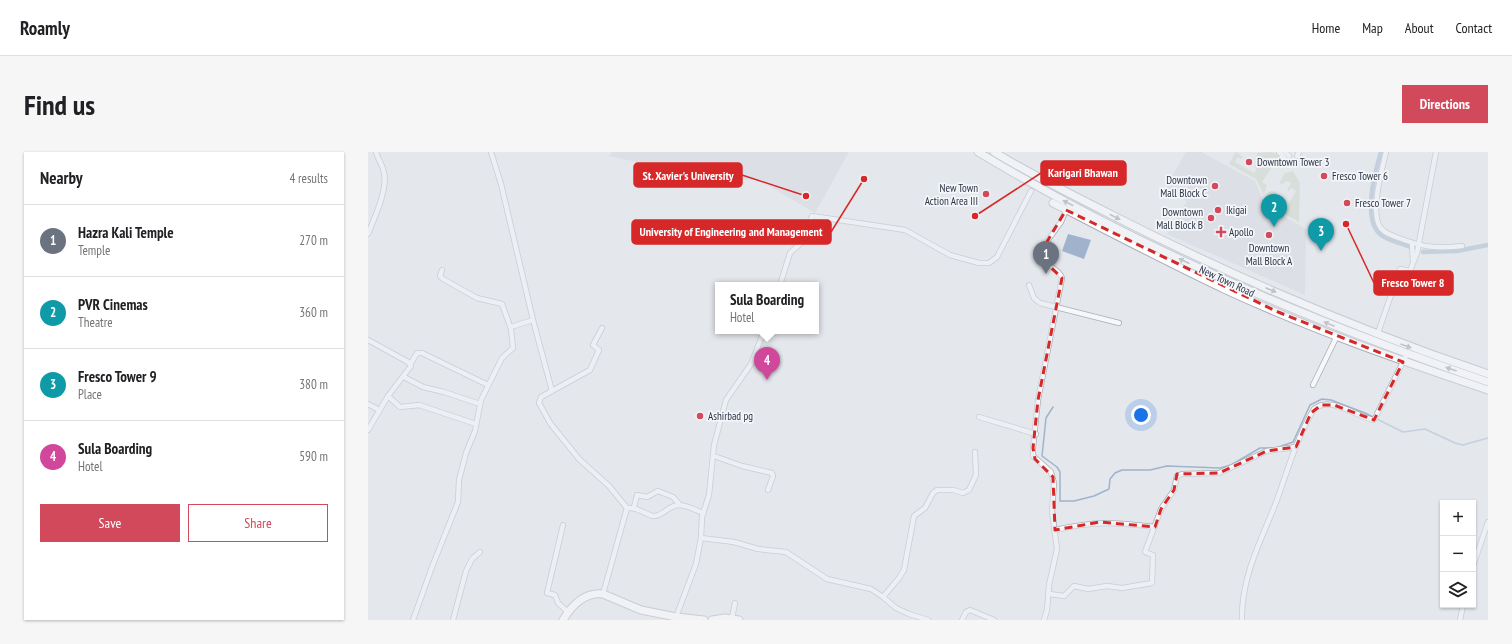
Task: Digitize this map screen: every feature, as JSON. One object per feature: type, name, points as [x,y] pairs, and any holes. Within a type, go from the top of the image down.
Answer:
[{"type":"main road","name":"New Town Road","points":[[978,152],[1037,186],[1117,228],[1240,288],[1407,354],[1488,382]]},
{"type":"main road","name":"New Town Road","points":[[994,152],[1100,206],[1177,248],[1266,288],[1403,345],[1488,374]]},
{"type":"main road","points":[[1053,203],[1225,289],[1403,362],[1488,390]]},
{"type":"main road","points":[[563,620],[568,612],[589,595],[604,594],[632,607],[676,617],[704,620]]},
{"type":"main road","points":[[712,620],[736,619]]},
{"type":"street","points":[[368,234],[381,197],[384,179],[384,173],[376,152]]},
{"type":"street","points":[[491,152],[501,184],[533,320],[552,391]]},
{"type":"street","points":[[1278,152],[1287,156]]},
{"type":"street","points":[[1386,152],[1376,206],[1378,224],[1386,233],[1418,246],[1442,248],[1462,246]]},
{"type":"street","points":[[1379,330],[1393,293],[1400,268],[1410,271],[1413,263],[1418,246],[1436,152]]},
{"type":"street","points":[[781,282],[790,253],[802,242],[812,216],[905,230],[950,255],[979,263],[989,263],[997,257],[1031,192]]},
{"type":"street","points":[[1044,620],[1057,549],[1052,511],[1053,477],[1047,468],[1033,456],[1038,400],[1062,283],[1061,274],[1043,261],[1041,254],[1045,244],[1061,222],[1066,210]]},
{"type":"street","points":[[1412,243],[1413,263]]},
{"type":"street","points":[[413,620],[458,502],[459,480],[476,424],[480,404],[502,358],[512,350],[511,327],[502,304],[472,295],[442,279],[440,276],[442,270]]},
{"type":"street","points":[[1029,285],[1034,298],[1040,303],[1057,306],[1119,323]]},
{"type":"street","points":[[511,327],[533,320]]},
{"type":"street","points":[[602,328],[593,346],[599,350],[590,370],[542,397],[539,403],[550,423],[582,463],[609,486],[627,508]]},
{"type":"street","points":[[676,617],[694,574],[701,538],[703,513],[709,495],[715,441],[726,400],[752,364],[763,334]]},
{"type":"street","points":[[1313,385],[1337,336]]},
{"type":"street","points":[[368,340],[410,363]]},
{"type":"street","points":[[368,430],[388,396],[410,369],[410,363],[418,353],[422,353],[488,385]]},
{"type":"street","points":[[1242,620],[1243,596],[1253,558],[1276,500],[1287,466],[1311,413],[1314,409],[1321,405],[1334,405],[1374,419],[1407,354]]},
{"type":"street","points":[[404,377],[428,389],[444,392],[480,404]]},
{"type":"street","points":[[388,396],[400,407],[419,405],[476,424]]},
{"type":"street","points":[[368,404],[379,410]]},
{"type":"street","points":[[979,417],[1036,434]]},
{"type":"street","points":[[1049,594],[1064,596],[1074,586],[1088,589],[1107,586],[1120,588],[1152,583],[1153,555],[1145,552],[1161,509],[1174,490],[1179,474],[1219,473],[1267,451],[1296,447]]},
{"type":"street","points":[[883,596],[904,570],[914,516],[925,508],[933,493],[937,490],[953,490],[963,493],[970,490],[976,475],[975,452]]},
{"type":"street","points":[[714,456],[747,468],[772,473],[773,476],[768,490]]},
{"type":"street","points":[[634,508],[637,495],[640,494],[647,497],[658,491],[672,497],[680,505],[703,513]]},
{"type":"street","points":[[627,508],[634,508],[652,516],[660,515],[669,507],[680,505]]},
{"type":"street","points":[[604,594],[627,508]]},
{"type":"street","points":[[1055,530],[1100,522],[1155,526]]},
{"type":"street","points":[[1476,557],[1488,522]]},
{"type":"street","points":[[563,525],[547,594],[556,595],[558,603],[568,612]]},
{"type":"street","points":[[701,538],[728,541],[758,549],[786,552],[827,579],[867,588],[883,596],[896,608],[926,620]]},
{"type":"street","points":[[453,620],[466,571],[472,559],[480,552]]},
{"type":"street","points":[[735,603],[736,619]]},
{"type":"street","points":[[1460,620],[1462,608]]},
{"type":"street","points":[[962,620],[966,612],[970,610],[994,620]]},
{"type":"highlighted area","points":[[1066,210],[1278,312],[1403,362],[1374,420],[1334,405],[1321,405],[1311,413],[1296,447],[1267,451],[1219,473],[1177,474],[1174,490],[1161,509],[1155,527],[1100,522],[1055,530],[1053,477],[1035,459],[1033,448],[1038,400],[1062,278],[1041,258],[1042,250]]},
{"type":"shaded area","points":[[612,152],[849,152],[815,213],[759,180],[734,180],[694,174],[609,156]]},
{"type":"shaded area","points":[[1186,152],[1201,152],[1255,181],[1265,205],[1306,229],[1305,295],[1167,234],[1187,201],[1166,187]]},
{"type":"green space","points":[[1236,152],[1243,157],[1241,159],[1238,157],[1235,162],[1254,173],[1257,168],[1254,167],[1256,165],[1262,168],[1264,164],[1262,162],[1263,160],[1256,156],[1258,153],[1272,152],[1279,156],[1281,161],[1279,165],[1272,167],[1262,182],[1267,185],[1264,195],[1256,179],[1229,164]]},
{"type":"green space","points":[[1293,171],[1300,183],[1299,222],[1267,204],[1265,197],[1268,192],[1273,191],[1277,193],[1271,203],[1273,205],[1272,206],[1276,209],[1279,203],[1281,204],[1280,208],[1285,210],[1296,191],[1291,188],[1289,191],[1287,190],[1291,183],[1287,181],[1282,184],[1279,183],[1285,173]]},
{"type":"water","points":[[1068,234],[1091,240],[1084,259],[1062,251]]},
{"type":"waterway","points":[[1381,152],[1373,183],[1371,207],[1372,219],[1375,228],[1381,235],[1410,247]]},
{"type":"waterway","points":[[1423,252],[1457,251],[1488,245]]},
{"type":"waterway","points":[[1276,448],[1293,442],[1310,405],[1322,399],[1331,400],[1365,413],[1403,432],[1425,429],[1455,443],[1463,445],[1488,438]]},
{"type":"waterway","points":[[1053,407],[1046,418],[1042,456],[1057,467],[1060,472],[1060,501],[1074,501],[1094,496],[1109,489],[1110,479],[1115,473],[1122,470],[1150,470],[1167,466],[1220,468],[1231,465],[1260,448],[1272,448]]},
{"type":"place","name":"Downtown Tower 3","points":[[1249,162]]},
{"type":"place","name":"Fresco Tower 6","points":[[1324,176]]},
{"type":"place","name":"University of Engineering and Management","points":[[864,179]]},
{"type":"place","name":"Downtown Mall Block C","points":[[1215,186]]},
{"type":"place","name":"New Town Action Area III","points":[[986,194]]},
{"type":"place","name":"St. Xavier's University","points":[[806,196]]},
{"type":"place","name":"Fresco Tower 7","points":[[1347,203]]},
{"type":"place","name":"Ikigai","points":[[1218,210]]},
{"type":"place","name":"Karigari Bhawan","points":[[975,216]]},
{"type":"place","name":"Downtown Mall Block B","points":[[1211,218]]},
{"type":"place","name":"Fresco Tower 8","points":[[1346,224]]},
{"type":"place","name":"PVR Cinemas","points":[[1274,227]]},
{"type":"place","name":"Apollo","points":[[1221,232]]},
{"type":"place","name":"Downtown Mall Block A","points":[[1269,235]]},
{"type":"place","name":"Fresco Tower 9","points":[[1321,251]]},
{"type":"place","name":"Hazra Kali Temple","points":[[1046,274]]},
{"type":"place","name":"Sula Boarding","points":[[767,380]]},
{"type":"place","name":"Ashirbad pg","points":[[700,416]]}]
